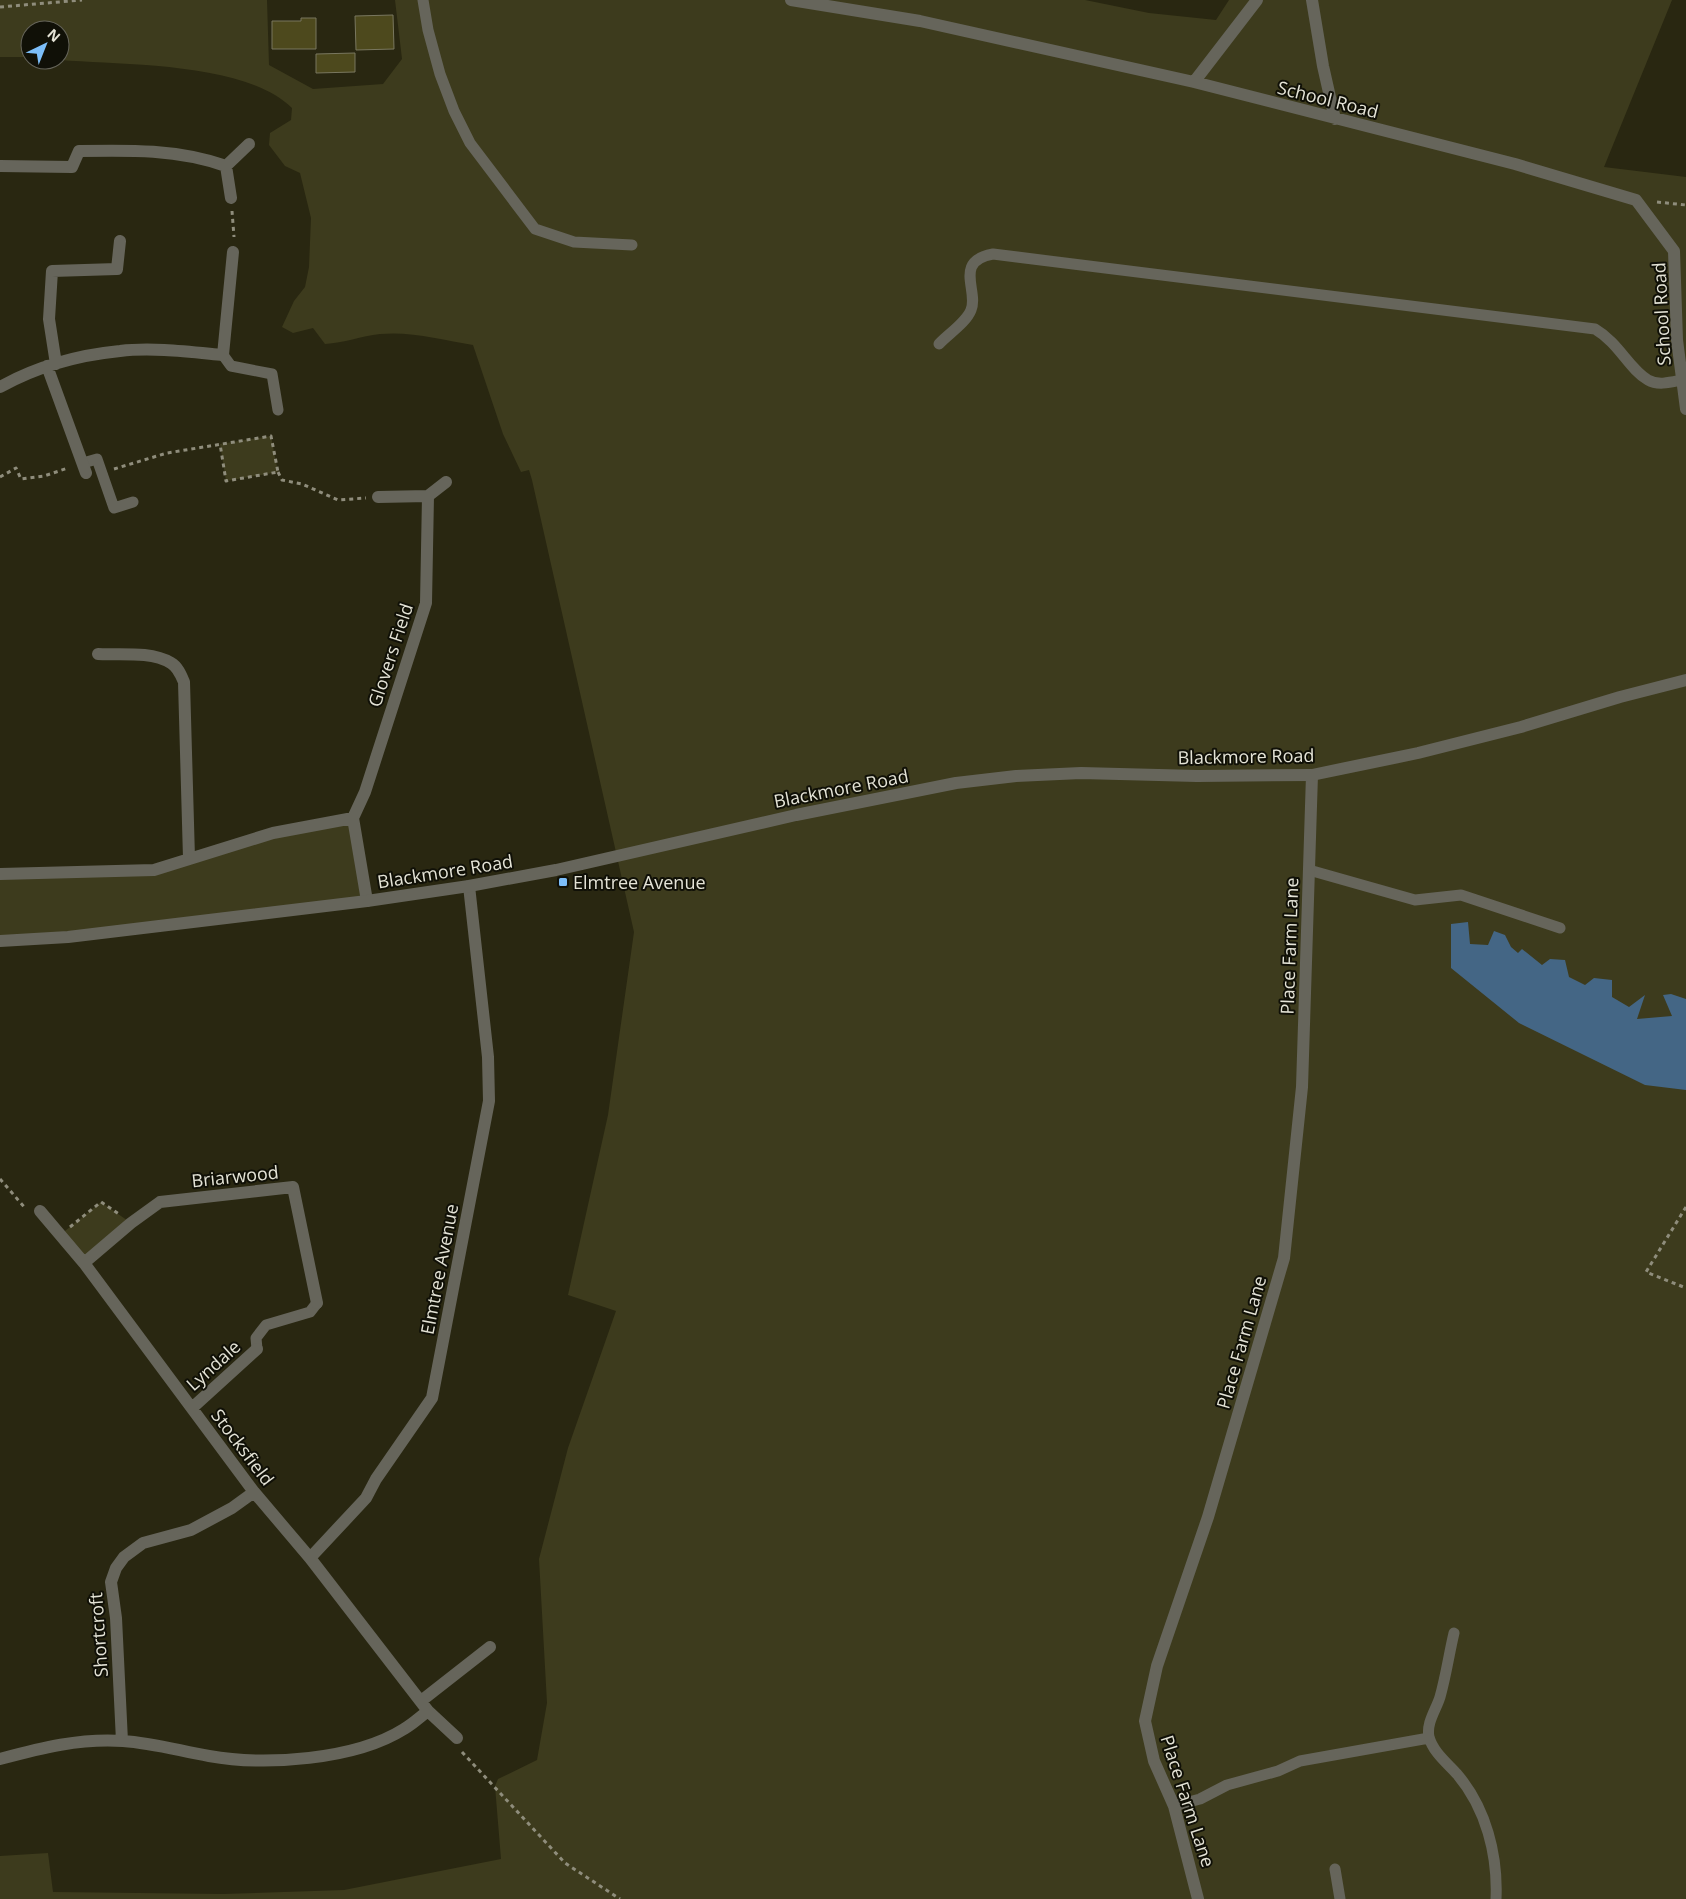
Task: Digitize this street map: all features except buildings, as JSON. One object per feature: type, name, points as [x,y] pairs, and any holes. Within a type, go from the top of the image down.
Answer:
[{"type":"street","name":"School Road","points":[[791,0],[920,21],[1194,82],[1515,164],[1636,200],[1674,251],[1677,340],[1686,408]]},
{"type":"street","points":[[1194,82],[1257,0]]},
{"type":"street","points":[[1312,0],[1323,66],[1335,119]]},
{"type":"street","points":[[226,166],[249,144]]},
{"type":"street","points":[[0,166],[72,167],[79,151],[132,150],[187,154],[226,166]]},
{"type":"street","points":[[226,166],[231,198]]},
{"type":"street","points":[[84,468],[52,365],[49,319],[52,270],[117,268],[120,241]]},
{"type":"street","points":[[0,387],[52,365],[121,350],[189,351],[223,355],[232,252]]},
{"type":"street","points":[[378,497],[428,496],[446,482]]},
{"type":"street","name":"Glovers Field","points":[[353,818],[364,792],[426,603],[428,496]]},
{"type":"street","points":[[98,654],[146,656],[171,663],[180,671],[184,691],[189,858]]},
{"type":"street","name":"Blackmore Road","points":[[0,940],[68,937],[367,901],[469,886],[556,870],[796,815],[956,783],[1016,776],[1081,772],[1197,776],[1312,775],[1418,753],[1521,727],[1620,697],[1686,680]]},
{"type":"street","name":"Place Farm Lane","points":[[1198,1899],[1174,1806],[1154,1761],[1145,1720],[1157,1666],[1208,1517],[1284,1258],[1302,1087],[1312,775]]},
{"type":"street","points":[[0,874],[154,870],[274,833],[353,818],[367,901]]},
{"type":"street","name":"Elmtree Avenue","points":[[310,1558],[366,1498],[376,1479],[432,1398],[490,1101],[488,1057],[469,886]]},
{"type":"street","name":"Briarwood","points":[[84,1263],[131,1223],[160,1202],[293,1187],[317,1303]]},
{"type":"street","name":"Stocksfield","points":[[40,1211],[84,1263],[254,1492],[310,1558],[425,1706],[456,1738]]},
{"type":"street","name":"Lyndale","points":[[192,1408],[257,1349]]},
{"type":"street","name":"Shortcroft","points":[[122,1741],[116,1618],[111,1582],[116,1568],[124,1557],[143,1543],[191,1530],[232,1508],[254,1492]]},
{"type":"street","points":[[0,1759],[72,1742],[122,1741],[166,1746],[209,1756],[256,1760],[304,1760],[375,1743],[404,1730],[425,1706],[490,1647]]},
{"type":"lane","points":[[423,0],[428,30],[440,74],[454,111],[470,143],[535,229],[574,242],[632,245]]},
{"type":"lane","points":[[939,344],[970,312],[972,298],[969,279],[974,264],[985,256],[993,254],[1595,329],[1608,337],[1649,381],[1661,384],[1682,380]]},
{"type":"lane","points":[[223,355],[231,366],[272,374],[278,410]]},
{"type":"lane","points":[[84,468],[97,459],[114,508],[133,502]]},
{"type":"lane","points":[[1309,870],[1415,900],[1461,895],[1560,928]]},
{"type":"lane","points":[[257,1349],[256,1338],[266,1325],[310,1312],[317,1303]]},
{"type":"lane","points":[[1454,1633],[1440,1698],[1429,1728],[1430,1738],[1442,1759],[1457,1774],[1472,1796],[1487,1830],[1496,1864],[1496,1899]]},
{"type":"lane","points":[[1174,1806],[1200,1799],[1227,1785],[1278,1771],[1300,1761],[1430,1738]]},
{"type":"lane","points":[[1335,1869],[1340,1899]]},
{"type":"path","points":[[0,7],[82,0]]},
{"type":"path","points":[[231,198],[234,232],[232,252]]},
{"type":"path","points":[[1636,200],[1686,205]]},
{"type":"path","points":[[102,473],[167,453],[271,436],[278,472],[282,480],[302,484],[338,500],[378,497]]},
{"type":"path","points":[[220,444],[226,481],[278,472]]},
{"type":"path","points":[[0,477],[16,468],[21,479],[84,468]]},
{"type":"path","points":[[0,1179],[30,1213],[40,1211]]},
{"type":"path","points":[[60,1235],[101,1202],[131,1223]]},
{"type":"path","points":[[1686,1207],[1646,1272],[1686,1288]]},
{"type":"path","points":[[456,1738],[454,1743],[566,1863],[620,1899]]},
{"type":"shaded area","points":[[0,0],[267,0],[269,65],[313,89],[383,84],[402,59],[395,0],[1085,0],[1149,13],[1216,20],[1229,0],[1672,0],[1604,167],[1686,177],[1686,1899],[0,1899],[0,1856],[48,1853],[53,1892],[223,1894],[344,1890],[501,1859],[495,1786],[498,1779],[537,1760],[547,1703],[539,1559],[568,1448],[616,1311],[568,1295],[608,1115],[634,932],[532,480],[529,470],[521,472],[503,434],[473,345],[427,336],[392,333],[325,344],[313,328],[293,333],[282,327],[294,301],[305,287],[309,267],[311,218],[300,173],[285,166],[269,145],[270,133],[291,120],[292,108],[271,93],[245,82],[215,74],[149,65],[70,61],[70,20],[20,20],[20,57],[0,57]]},
{"type":"shaded area","points":[[271,436],[278,472],[226,481],[220,444]]},
{"type":"shaded area","points":[[353,818],[367,901],[0,941],[0,874],[154,870]]},
{"type":"shaded area","points":[[101,1202],[131,1223],[84,1263],[60,1235]]},
{"type":"water","points":[[1468,922],[1470,944],[1488,945],[1494,931],[1505,935],[1511,947],[1518,953],[1522,949],[1542,965],[1550,959],[1565,960],[1569,977],[1585,985],[1594,978],[1612,980],[1612,997],[1629,1007],[1645,995],[1637,1019],[1672,1016],[1663,995],[1671,994],[1686,999],[1686,1090],[1645,1085],[1519,1023],[1451,968],[1451,924]]},
{"type":"place","name":"Elmtree Avenue","points":[[563,882]]}]
